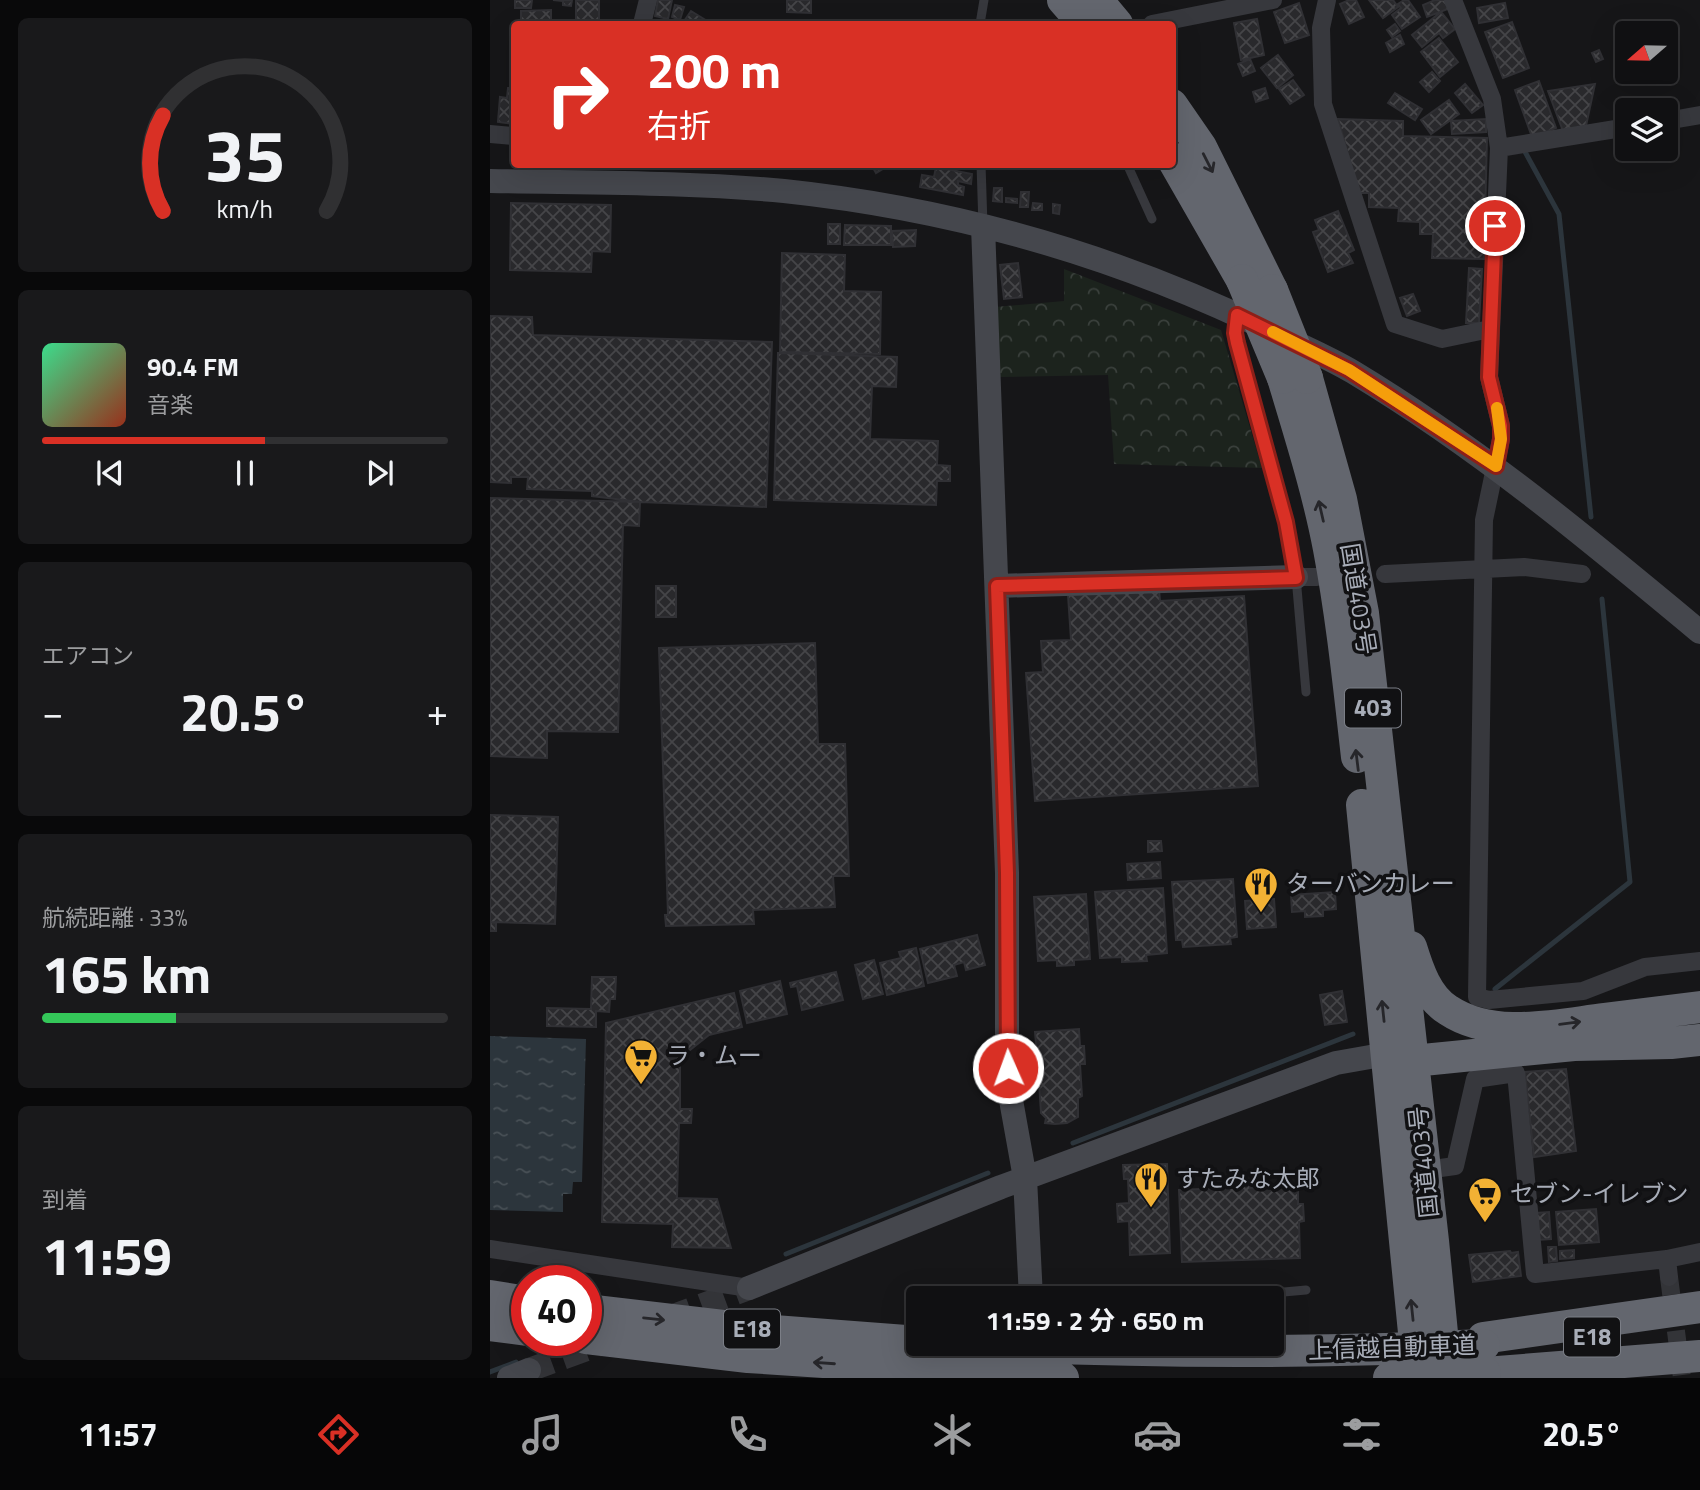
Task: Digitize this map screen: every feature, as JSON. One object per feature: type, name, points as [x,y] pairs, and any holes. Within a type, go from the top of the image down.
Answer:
[{"type":"highway","points":[[1063,0],[1081,21]]},
{"type":"highway","points":[[1097,0],[1114,21]]},
{"type":"highway","name":"国道403号","points":[[1176,111],[1201,147],[1272,290],[1295,378],[1340,609],[1364,820],[1426,1170],[1446,1378]]},
{"type":"highway","name":"国道403号","points":[[1176,165],[1323,427],[1341,499],[1363,613],[1394,885],[1419,1378]]},
{"type":"highway","points":[[1394,885],[1419,970],[1435,998],[1447,1010],[1480,1024],[1531,1028]]},
{"type":"highway","points":[[1404,1052],[1531,1028],[1700,1007]]},
{"type":"highway","points":[[1404,1052],[1700,1040]]},
{"type":"highway","points":[[490,1296],[511,1299]]},
{"type":"highway","points":[[1484,1352],[1700,1307]]},
{"type":"highway","name":"E18","points":[[602,1312],[749,1329],[906,1341]]},
{"type":"highway","points":[[490,1325],[511,1328]]},
{"type":"highway","name":"上信越自動車道","points":[[1284,1353],[1388,1363],[1700,1328]]},
{"type":"highway","name":"E18","points":[[602,1340],[760,1358],[1063,1378]]},
{"type":"highway","name":"上信越自動車道","points":[[1484,1352],[1700,1356]]},
{"type":"highway","name":"上信越自動車道","points":[[1373,1378],[1388,1363]]},
{"type":"street","points":[[643,21],[648,0]]},
{"type":"street","points":[[1162,21],[1203,7],[1273,0]]},
{"type":"street","points":[[1326,0],[1321,28],[1323,104],[1395,324],[1442,339],[1490,329]]},
{"type":"street","points":[[1453,0],[1492,99],[1499,148],[1489,377],[1501,426],[1501,439],[1484,520],[1477,997],[1489,1000],[1583,991],[1645,967],[1700,961]]},
{"type":"street","points":[[1678,119],[1700,116]]},
{"type":"street","points":[[1499,148],[1615,129]]},
{"type":"street","points":[[490,134],[511,136]]},
{"type":"street","points":[[490,181],[784,191],[912,211],[983,226],[1035,239],[1116,265],[1237,315],[1349,370],[1496,466],[1566,520],[1700,632]]},
{"type":"street","points":[[983,226],[1007,873],[1007,1047],[1009,1089],[1025,1178],[1030,1286]]},
{"type":"street","points":[[1385,574],[1524,566],[1582,574]]},
{"type":"street","points":[[997,586],[1307,577]]},
{"type":"street","points":[[490,1249],[749,1288],[1025,1178],[1336,1063],[1404,1052]]},
{"type":"street","points":[[1426,1170],[1455,1166],[1475,1079],[1516,1073],[1535,1274],[1668,1268],[1700,1252]]},
{"type":"lane","points":[[980,21],[984,0]]},
{"type":"lane","points":[[981,168],[983,226]]},
{"type":"lane","points":[[1129,168],[1152,219]]},
{"type":"lane","points":[[1237,315],[1237,343],[1286,522],[1307,577],[1306,692]]},
{"type":"lane","points":[[1284,1292],[1306,1290]]},
{"type":"green space","points":[[1064,269],[1221,330],[1262,468],[1114,464],[1108,375],[998,377],[995,307],[1064,301]]},
{"type":"water","points":[[490,1036],[586,1039],[582,1182],[573,1182],[572,1194],[563,1194],[563,1212],[490,1210]]},
{"type":"building","points":[[515,0],[532,0],[531,8],[515,8]]},
{"type":"building","points":[[553,0],[572,0],[571,6],[563,5],[563,1]]},
{"type":"building","points":[[576,0],[599,0],[599,21],[576,21]]},
{"type":"building","points":[[658,0],[672,0],[668,19],[655,16]]},
{"type":"building","points":[[787,0],[811,0],[811,13],[787,12]]},
{"type":"building","points":[[1356,0],[1364,17],[1349,24],[1340,4]]},
{"type":"building","points":[[1369,0],[1393,0],[1398,7],[1383,18]]},
{"type":"building","points":[[1408,0],[1420,17],[1402,29],[1392,15],[1401,8],[1398,4]]},
{"type":"building","points":[[1435,0],[1450,0],[1453,7],[1427,17],[1423,5]]},
{"type":"building","points":[[1299,3],[1309,35],[1285,43],[1274,12]]},
{"type":"building","points":[[1505,3],[1508,18],[1479,23],[1477,8]]},
{"type":"building","points":[[675,5],[684,7],[680,20],[672,17]]},
{"type":"building","points":[[551,10],[551,21],[521,21],[521,11]]},
{"type":"building","points":[[691,11],[707,21],[684,21]]},
{"type":"building","points":[[1441,12],[1455,29],[1443,38],[1439,33],[1422,47],[1412,35]]},
{"type":"building","points":[[1257,19],[1264,55],[1241,60],[1234,23]]},
{"type":"building","points":[[1512,22],[1529,68],[1503,78],[1485,32]]},
{"type":"building","points":[[1395,24],[1400,31],[1392,37],[1387,30]]},
{"type":"building","points":[[1400,35],[1404,44],[1390,52],[1386,43]]},
{"type":"building","points":[[1439,38],[1458,62],[1440,77],[1421,52]]},
{"type":"building","points":[[1599,50],[1603,59],[1596,62],[1592,53]]},
{"type":"building","points":[[1278,55],[1293,75],[1277,88],[1261,68]]},
{"type":"building","points":[[1250,59],[1255,71],[1243,76],[1238,64]]},
{"type":"building","points":[[1432,72],[1440,81],[1429,92],[1420,82]]},
{"type":"building","points":[[1293,80],[1304,95],[1290,104],[1279,89]]},
{"type":"building","points":[[1539,81],[1556,128],[1532,137],[1515,90]]},
{"type":"building","points":[[1465,84],[1483,105],[1472,113],[1455,93]]},
{"type":"building","points":[[1595,84],[1586,126],[1563,131],[1548,91]]},
{"type":"building","points":[[508,88],[511,88],[511,124],[498,122],[500,97],[507,98]]},
{"type":"building","points":[[1265,88],[1268,98],[1256,102],[1253,92]]},
{"type":"building","points":[[1395,93],[1422,109],[1415,120],[1388,103]]},
{"type":"building","points":[[1449,100],[1459,114],[1431,134],[1421,120]]},
{"type":"building","points":[[1338,119],[1403,121],[1403,136],[1487,138],[1484,259],[1432,258],[1433,234],[1420,234],[1420,222],[1398,221],[1399,208],[1369,207],[1369,193],[1359,193]]},
{"type":"building","points":[[1486,119],[1486,132],[1452,134],[1451,121]]},
{"type":"building","points":[[936,168],[972,174],[971,184],[958,181],[958,185],[964,187],[963,195],[920,187],[922,175],[934,177]]},
{"type":"building","points":[[994,188],[1002,188],[1002,202],[993,201]]},
{"type":"building","points":[[1021,192],[1029,192],[1028,207],[1020,207]]},
{"type":"building","points":[[1006,198],[1017,199],[1017,203],[1006,202]]},
{"type":"building","points":[[511,203],[611,205],[610,252],[592,251],[591,272],[510,270]]},
{"type":"building","points":[[1033,203],[1042,204],[1042,210],[1032,210]]},
{"type":"building","points":[[1053,204],[1060,205],[1059,214],[1053,213]]},
{"type":"building","points":[[1338,211],[1354,250],[1348,253],[1353,263],[1328,272],[1313,232],[1319,230],[1315,220]]},
{"type":"building","points":[[828,224],[840,224],[840,244],[828,244]]},
{"type":"building","points":[[845,225],[891,226],[891,245],[844,245]]},
{"type":"building","points":[[916,230],[915,246],[893,247],[892,231]]},
{"type":"building","points":[[782,253],[845,255],[844,291],[881,292],[880,354],[780,352]]},
{"type":"building","points":[[1018,263],[1022,297],[1004,299],[1000,265]]},
{"type":"building","points":[[1469,268],[1482,269],[1479,323],[1466,323]]},
{"type":"building","points":[[1413,294],[1420,311],[1407,316],[1400,298]]},
{"type":"building","points":[[490,316],[532,317],[533,335],[772,342],[766,507],[640,502],[592,496],[592,491],[527,489],[528,477],[511,477],[511,483],[490,482]]},
{"type":"building","points":[[778,353],[897,357],[896,387],[872,386],[870,439],[938,441],[937,465],[950,466],[950,481],[937,481],[936,505],[774,500]]},
{"type":"building","points":[[490,498],[640,502],[639,526],[623,525],[618,732],[547,731],[547,758],[490,756]]},
{"type":"building","points":[[656,586],[676,586],[676,617],[656,617]]},
{"type":"building","points":[[1159,589],[1160,601],[1244,596],[1258,786],[1035,801],[1026,673],[1043,672],[1041,641],[1071,640],[1068,595]]},
{"type":"building","points":[[815,643],[818,744],[845,744],[849,876],[833,876],[835,907],[753,910],[754,924],[666,926],[665,915],[668,915],[659,648]]},
{"type":"building","points":[[490,815],[558,817],[555,924],[490,922]]},
{"type":"building","points":[[1148,841],[1161,841],[1162,851],[1148,852]]},
{"type":"building","points":[[1160,862],[1161,878],[1128,880],[1127,864]]},
{"type":"building","points":[[1233,879],[1237,937],[1230,938],[1231,944],[1183,947],[1182,940],[1176,940],[1172,882]]},
{"type":"building","points":[[1163,888],[1167,953],[1146,955],[1147,961],[1122,962],[1122,957],[1100,958],[1095,892]]},
{"type":"building","points":[[1335,892],[1336,909],[1323,910],[1323,916],[1305,917],[1305,911],[1292,912],[1291,895]]},
{"type":"building","points":[[1086,894],[1090,959],[1074,960],[1074,965],[1057,966],[1057,960],[1038,961],[1034,897]]},
{"type":"building","name":"ターバンカレー","points":[[1274,899],[1276,927],[1247,929],[1245,901]]},
{"type":"building","points":[[490,922],[496,923],[496,931],[490,931]]},
{"type":"building","points":[[977,935],[985,965],[966,970],[964,962],[954,965],[957,976],[928,983],[920,949]]},
{"type":"building","points":[[916,948],[924,986],[887,995],[880,963],[901,958],[899,952]]},
{"type":"building","points":[[874,960],[883,994],[863,999],[855,965]]},
{"type":"building","points":[[836,972],[843,1000],[802,1010],[797,986],[791,987],[790,983]]},
{"type":"building","points":[[592,977],[616,977],[615,999],[610,999],[609,1012],[596,1011],[596,1027],[547,1026],[547,1008],[591,1009]]},
{"type":"building","points":[[780,981],[787,1014],[747,1023],[740,991]]},
{"type":"building","points":[[1342,991],[1347,1022],[1325,1025],[1320,995]]},
{"type":"building","points":[[734,993],[742,1027],[709,1035],[680,1058],[680,1109],[692,1109],[691,1123],[679,1123],[677,1198],[717,1199],[731,1248],[672,1247],[673,1224],[602,1222],[606,1023]]},
{"type":"building","points":[[1079,1029],[1085,1064],[1080,1064],[1082,1096],[1078,1098],[1078,1117],[1067,1123],[1045,1123],[1046,1118],[1041,1113],[1039,1082],[1035,1082],[1034,1068],[1038,1068],[1035,1032]]},
{"type":"building","points":[[1566,1069],[1576,1151],[1534,1157],[1525,1072]]},
{"type":"building","points":[[1167,1164],[1170,1253],[1130,1255],[1129,1221],[1118,1222],[1117,1204],[1129,1203],[1128,1179],[1124,1179],[1123,1165]]},
{"type":"building","points":[[1224,1179],[1249,1179],[1250,1188],[1298,1186],[1298,1204],[1303,1204],[1304,1221],[1299,1222],[1300,1258],[1182,1262],[1179,1190],[1224,1188]]},
{"type":"building","points":[[1596,1209],[1599,1242],[1559,1245],[1556,1212]]},
{"type":"building","points":[[1549,1212],[1551,1239],[1538,1240],[1536,1213]]},
{"type":"building","points":[[1548,1247],[1556,1247],[1557,1261],[1549,1262]]},
{"type":"building","points":[[1574,1250],[1574,1258],[1560,1259],[1560,1251]]},
{"type":"building","points":[[1518,1252],[1521,1276],[1473,1282],[1469,1255]]},
{"type":"waterway","points":[[1524,150],[1559,214],[1591,517]]},
{"type":"waterway","points":[[1495,989],[1630,882],[1602,599]]},
{"type":"waterway","points":[[1073,1143],[1353,1034]]},
{"type":"waterway","points":[[786,1254],[988,1173]]},
{"type":"waterway","points":[[490,1372],[516,1362]]},
{"type":"tunnel","points":[[1669,1277],[1682,1378]]},
{"type":"tunnel","points":[[668,1318],[749,1288]]},
{"type":"tunnel","points":[[529,1370],[611,1340]]},
{"type":"slow traffic","points":[[1273,332],[1349,370],[1496,466],[1501,439],[1497,408]]},
{"type":"place","name":"ターバンカレー","points":[[1261,914]]},
{"type":"place","name":"ラ・ムー","points":[[641,1086]]},
{"type":"place","name":"すたみな太郎","points":[[1151,1209]]},
{"type":"place","name":"セブン-イレブン","points":[[1485,1224]]},
{"type":"route","points":[[1008,1068],[1007,873],[997,586],[1296,578],[1286,522],[1237,343],[1237,315],[1349,370],[1496,466],[1501,426],[1489,377],[1495,226]]}]
